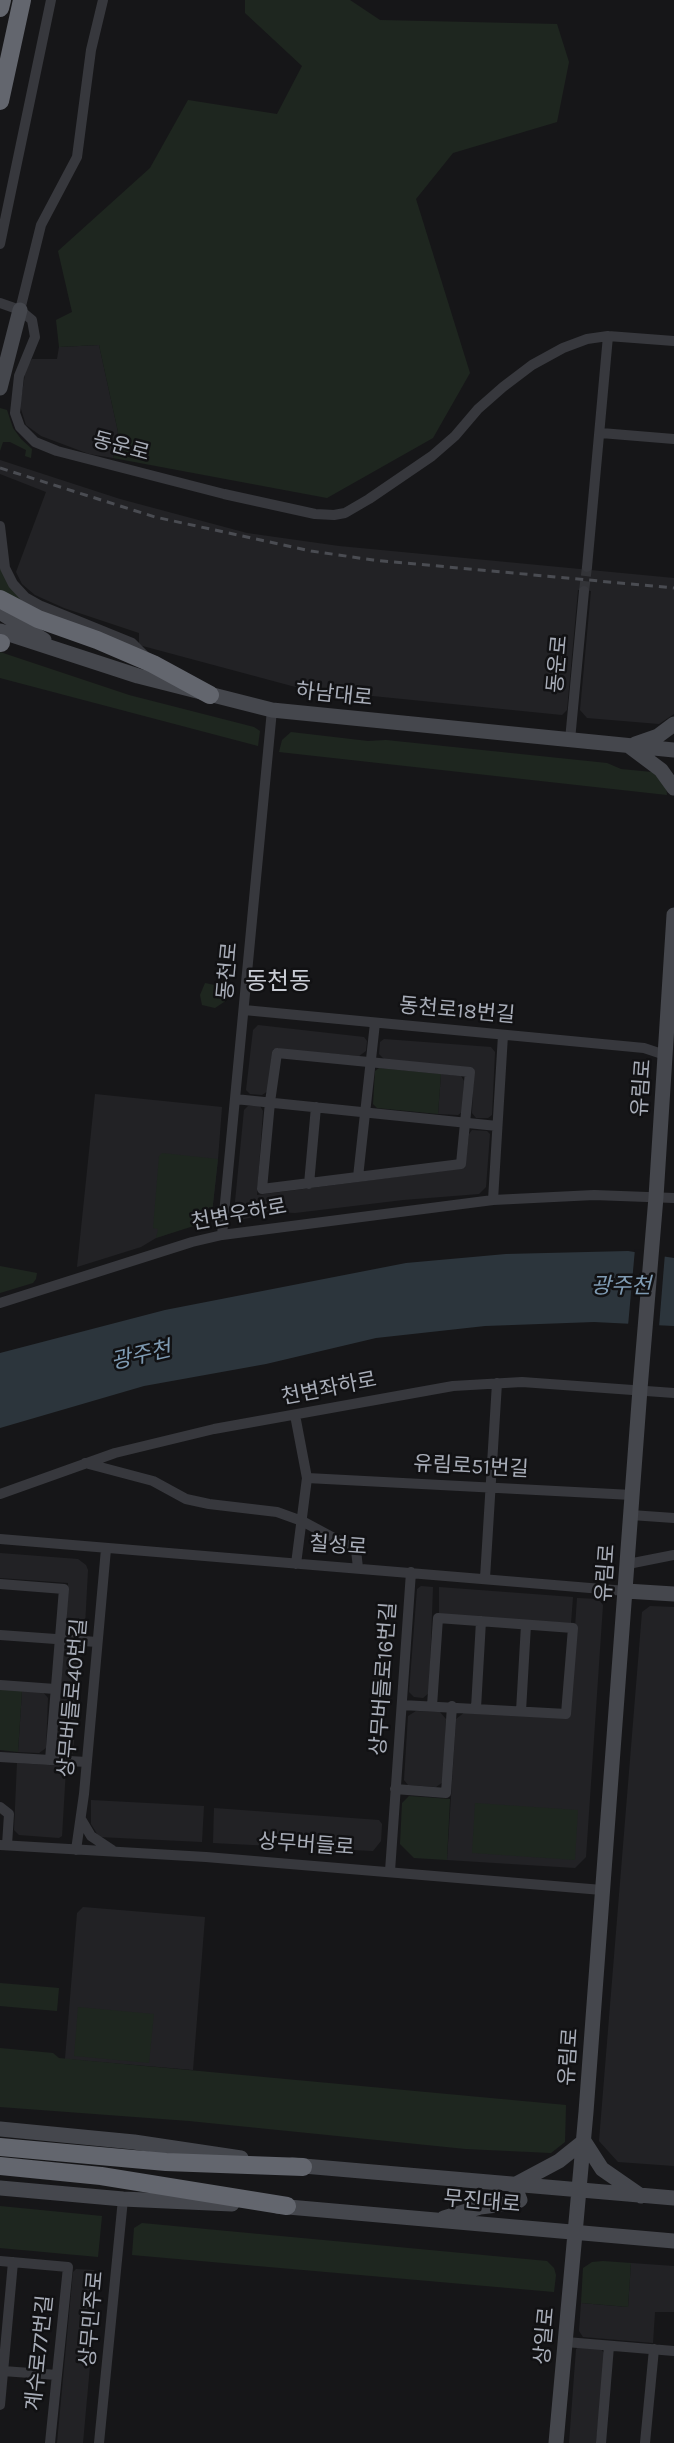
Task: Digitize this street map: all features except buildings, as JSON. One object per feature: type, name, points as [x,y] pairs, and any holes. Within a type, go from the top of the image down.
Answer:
[{"type":"highway","points":[[0,8],[2,0]]},
{"type":"highway","points":[[0,101],[22,0]]},
{"type":"highway","points":[[0,599],[20,611],[153,664],[210,695]]},
{"type":"highway","name":"무진대로","points":[[0,2147],[166,2162],[303,2167]]},
{"type":"highway","name":"무진대로","points":[[0,2166],[100,2176],[287,2206]]},
{"type":"street","points":[[0,244],[51,0]]},
{"type":"street","points":[[0,388],[41,225],[77,157],[91,50],[103,0]]},
{"type":"street","points":[[0,303],[20,309]]},
{"type":"street","name":"동운로","points":[[20,309],[32,320],[35,336],[19,376],[15,413],[20,428],[35,442],[57,451],[224,494],[315,514],[334,515],[345,513],[369,499],[432,456],[455,436],[478,409],[532,365],[576,342],[608,336],[674,341]]},
{"type":"street","points":[[587,567],[601,433],[608,336]]},
{"type":"street","points":[[601,433],[674,439]]},
{"type":"street","points":[[0,526],[6,568],[13,584],[25,597],[40,606],[132,643],[153,664]]},
{"type":"street","name":"동운로","points":[[570,740],[584,591]]},
{"type":"street","points":[[0,612],[59,651]]},
{"type":"street","name":"하남대로","points":[[0,632],[138,676],[272,710],[674,750]]},
{"type":"street","points":[[0,643],[59,651]]},
{"type":"street","name":"동천로","points":[[222,1235],[272,710]]},
{"type":"street","points":[[630,746],[658,736],[674,724]]},
{"type":"street","points":[[630,746],[661,770],[674,788]]},
{"type":"street","name":"유림로","points":[[576,2233],[640,1384],[656,1205],[674,915]]},
{"type":"street","name":"동천로18번길","points":[[244,1010],[644,1048],[665,1055]]},
{"type":"street","points":[[358,1178],[375,1023]]},
{"type":"street","points":[[493,1200],[503,1035]]},
{"type":"street","points":[[277,1053],[470,1072],[462,1164],[262,1189],[270,1102],[277,1053]]},
{"type":"street","points":[[235,1099],[497,1126]]},
{"type":"street","points":[[309,1184],[316,1107]]},
{"type":"street","name":"천변우하로","points":[[0,1303],[182,1245],[222,1235],[493,1200],[594,1195],[656,1205],[674,1198]]},
{"type":"street","name":"천변좌하로","points":[[0,1494],[115,1453],[214,1429],[423,1391],[522,1382],[640,1384],[674,1393]]},
{"type":"street","points":[[485,1578],[497,1383]]},
{"type":"street","points":[[295,1415],[307,1478],[296,1564]]},
{"type":"street","points":[[85,1463],[153,1481],[186,1499],[277,1512],[302,1521],[356,1550],[358,1568]]},
{"type":"street","name":"유림로51번길","points":[[307,1478],[632,1495]]},
{"type":"street","points":[[631,1515],[674,1518]]},
{"type":"street","name":"칠성로","points":[[0,1539],[674,1594]]},
{"type":"street","name":"상무버들로40번길","points":[[76,1850],[87,1762],[106,1549]]},
{"type":"street","points":[[628,1564],[674,1555]]},
{"type":"street","name":"상무버들로16번길","points":[[390,1871],[411,1572]]},
{"type":"street","points":[[0,1584],[64,1589],[50,1760]]},
{"type":"street","points":[[402,1705],[566,1714],[573,1628],[438,1618],[432,1706]]},
{"type":"street","points":[[476,1708],[481,1621]]},
{"type":"street","points":[[522,1711],[526,1625]]},
{"type":"street","points":[[0,1635],[97,1642]]},
{"type":"street","points":[[0,1685],[55,1689]]},
{"type":"street","points":[[395,1789],[446,1792],[452,1706]]},
{"type":"street","points":[[0,1757],[87,1762]]},
{"type":"street","name":"상무버들로","points":[[0,1807],[9,1814],[3,1845],[390,1871],[602,1890]]},
{"type":"street","points":[[81,1819],[91,1836],[115,1852]]},
{"type":"street","name":"무진대로","points":[[0,2129],[134,2142],[303,2167],[674,2198]]},
{"type":"street","points":[[436,2220],[480,2207],[520,2200],[514,2185],[559,2161],[584,2141],[602,2169],[640,2196]]},
{"type":"street","name":"무진대로","points":[[0,2188],[123,2199],[287,2206],[674,2241]]},
{"type":"street","name":"상무민주로","points":[[99,2443],[123,2199]]},
{"type":"street","name":"상일로","points":[[556,2443],[576,2233]]},
{"type":"street","points":[[0,2260],[13,2262],[0,2405]]},
{"type":"street","name":"계수로77번길","points":[[13,2262],[68,2267],[50,2443]]},
{"type":"street","points":[[566,2342],[674,2350]]},
{"type":"street","points":[[601,2443],[609,2346]]},
{"type":"street","points":[[645,2443],[654,2349]]},
{"type":"street","points":[[3,2371],[57,2375]]},
{"type":"shaded area","points":[[245,0],[350,0],[380,20],[557,24],[569,62],[557,122],[453,153],[416,199],[470,373],[433,438],[327,498],[113,458],[118,432],[99,345],[59,347],[56,320],[72,312],[58,251],[150,168],[188,100],[277,114],[302,66],[245,13]]},
{"type":"shaded area","points":[[99,345],[118,432],[113,458],[89,454],[41,436],[26,425],[20,406],[26,368],[32,359],[57,359],[59,347]]},
{"type":"shaded area","points":[[0,408],[7,410],[13,428],[32,449],[31,458],[25,456],[26,450],[10,442],[3,442],[0,451]]},
{"type":"shaded area","points":[[0,460],[120,499],[247,533],[339,546],[674,578],[674,714],[659,724],[587,718],[580,710],[591,591],[578,590],[567,710],[562,715],[303,689],[139,645],[139,633],[64,608],[35,595],[22,584],[16,572],[46,492],[0,474]]},
{"type":"shaded area","points":[[0,562],[28,602],[0,602]]},
{"type":"shaded area","points":[[0,652],[129,695],[254,727],[260,731],[258,746],[0,678]]},
{"type":"shaded area","points":[[291,732],[607,763],[621,769],[652,772],[666,785],[667,795],[279,752],[282,740]]},
{"type":"shaded area","points":[[205,983],[224,987],[230,994],[227,1000],[215,1008],[202,1005],[200,995]]},
{"type":"shaded area","points":[[258,1025],[364,1037],[367,1041],[366,1051],[359,1056],[273,1049],[268,1091],[262,1095],[250,1094],[246,1090],[253,1030]]},
{"type":"shaded area","points":[[384,1039],[491,1047],[495,1052],[492,1115],[488,1118],[476,1118],[472,1113],[474,1068],[385,1060],[379,1054],[380,1042]]},
{"type":"shaded area","points":[[379,1068],[441,1074],[438,1114],[377,1108],[373,1104],[375,1071]]},
{"type":"shaded area","points":[[441,1074],[461,1076],[464,1081],[462,1112],[458,1115],[438,1114]]},
{"type":"shaded area","points":[[95,1094],[222,1107],[218,1159],[212,1213],[203,1222],[156,1238],[141,1247],[77,1267]]},
{"type":"shaded area","points":[[248,1106],[260,1106],[263,1111],[257,1195],[465,1168],[469,1134],[472,1130],[487,1131],[490,1134],[486,1187],[479,1194],[403,1200],[295,1213],[280,1212],[239,1218],[234,1212],[244,1110]]},
{"type":"shaded area","points":[[162,1153],[218,1159],[212,1213],[200,1224],[156,1238],[158,1229],[153,1228],[159,1156]]},
{"type":"shaded area","points":[[0,1266],[37,1273],[36,1279],[33,1283],[0,1293]]},
{"type":"shaded area","points":[[0,1553],[78,1559],[86,1565],[88,1570],[85,1626],[79,1633],[70,1633],[66,1628],[68,1583],[0,1578]]},
{"type":"shaded area","points":[[421,1586],[433,1587],[429,1693],[423,1698],[414,1697],[409,1692],[417,1589]]},
{"type":"shaded area","points":[[439,1587],[573,1597],[571,1623],[439,1615]]},
{"type":"shaded area","points":[[577,1598],[598,1599],[603,1605],[586,1857],[575,1868],[447,1860],[456,1719],[465,1712],[569,1718]]},
{"type":"shaded area","points":[[650,1606],[674,1607],[674,2166],[618,2162],[599,2141],[642,1612]]},
{"type":"shaded area","points":[[67,1645],[79,1646],[82,1650],[73,1753],[70,1756],[58,1756],[55,1751],[64,1649]]},
{"type":"shaded area","points":[[0,1689],[22,1691],[18,1752],[0,1750]]},
{"type":"shaded area","points":[[22,1691],[43,1692],[48,1698],[46,1748],[39,1753],[18,1752]]},
{"type":"shaded area","points":[[416,1711],[440,1712],[446,1719],[443,1782],[436,1787],[408,1785],[404,1780],[408,1716]]},
{"type":"shaded area","points":[[17,1763],[66,1768],[62,1836],[59,1838],[19,1835],[14,1830]]},
{"type":"shaded area","points":[[409,1796],[450,1799],[447,1860],[414,1858],[400,1844],[402,1803]]},
{"type":"shaded area","points":[[91,1800],[204,1806],[202,1842],[99,1837],[91,1824]]},
{"type":"shaded area","points":[[475,1803],[578,1810],[575,1860],[472,1853]]},
{"type":"shaded area","points":[[214,1808],[379,1820],[382,1824],[381,1841],[373,1851],[213,1843]]},
{"type":"shaded area","points":[[83,1907],[205,1917],[193,2070],[65,2059],[77,1913]]},
{"type":"shaded area","points":[[0,1983],[59,1988],[57,2011],[0,2006]]},
{"type":"shaded area","points":[[78,2007],[154,2014],[149,2063],[74,2056]]},
{"type":"shaded area","points":[[0,2048],[53,2053],[59,2058],[566,2105],[565,2142],[551,2153],[466,2149],[189,2121],[0,2107]]},
{"type":"shaded area","points":[[0,2206],[102,2216],[98,2257],[0,2248]]},
{"type":"shaded area","points":[[142,2223],[547,2261],[554,2268],[556,2275],[554,2292],[132,2255],[134,2228]]},
{"type":"shaded area","points":[[592,2262],[631,2263],[628,2307],[581,2303],[583,2268]]},
{"type":"shaded area","points":[[631,2263],[674,2266],[674,2312],[655,2312],[653,2343],[583,2337],[579,2331],[581,2303],[628,2307]]},
{"type":"shaded area","points":[[76,2269],[94,2270],[98,2277],[83,2443],[57,2443],[73,2272]]},
{"type":"shaded area","points":[[580,2346],[599,2347],[605,2354],[596,2443],[569,2443],[576,2349]]},
{"type":"water","name":"광주천","points":[[628,1251],[674,1258],[674,1326],[594,1322],[485,1326],[376,1338],[266,1364],[144,1386],[0,1428],[0,1353],[165,1310],[406,1263],[506,1254]]},
{"type":"pier","points":[[635,1249],[665,1253],[659,1327],[628,1326]]},
{"type":"tunnel","points":[[584,591],[587,567]]},
{"type":"railway","points":[[0,468],[155,517],[311,551],[373,560],[674,588]]},
{"type":"district","name":"동천동","points":[[278,982]]}]
